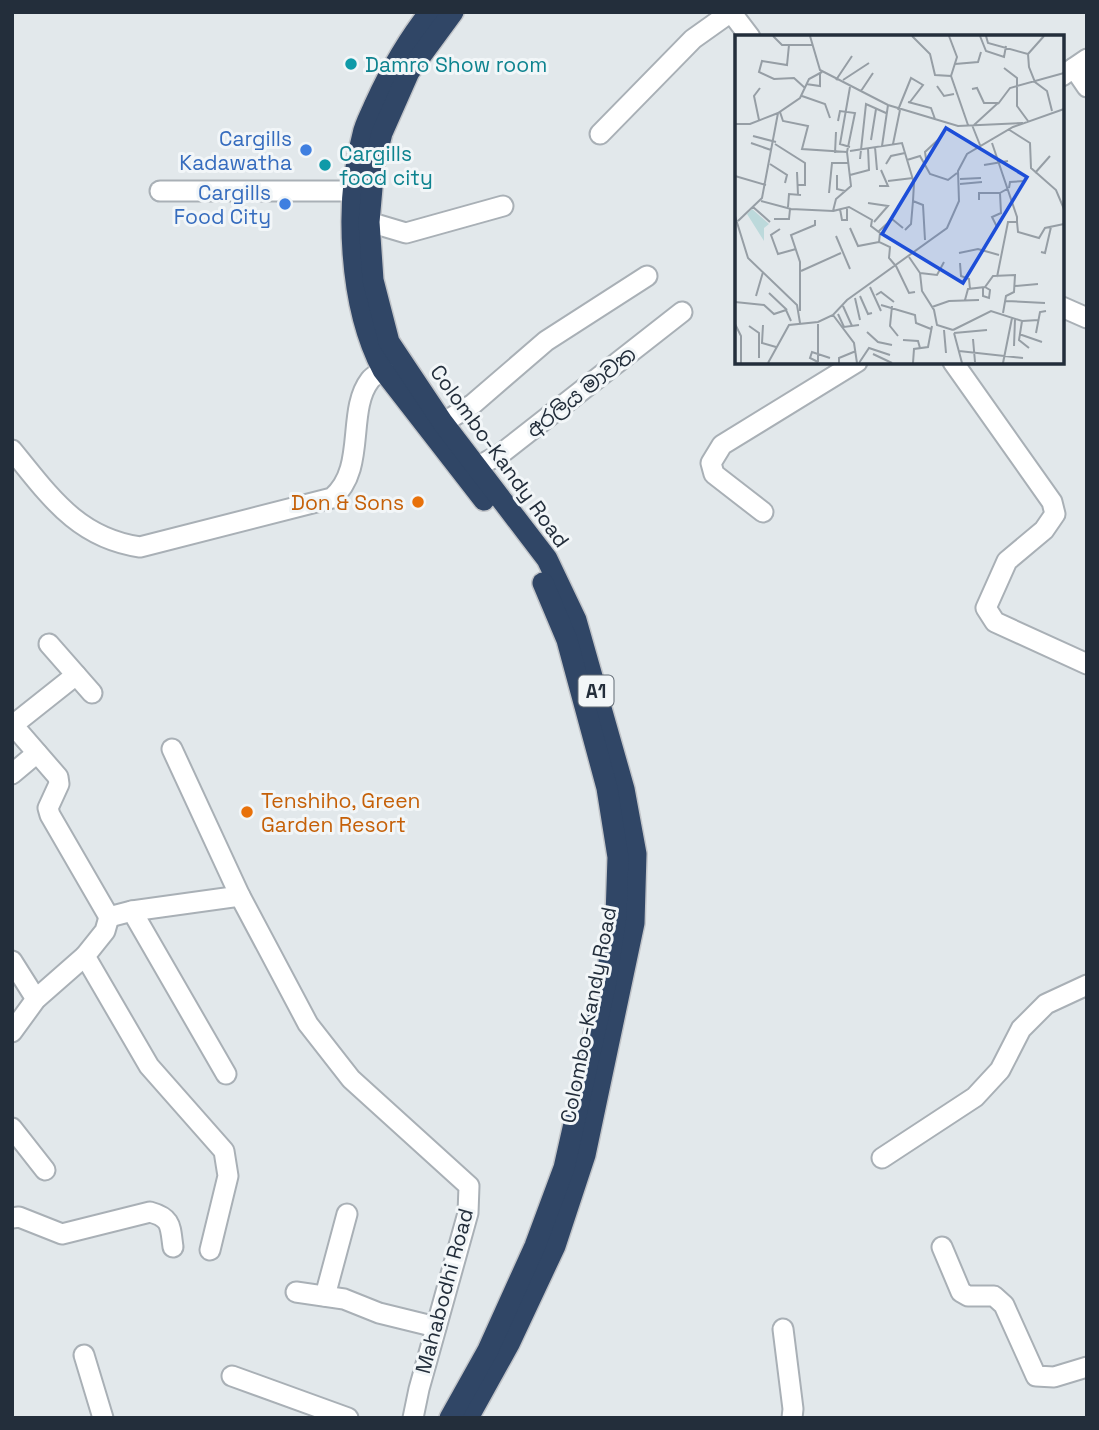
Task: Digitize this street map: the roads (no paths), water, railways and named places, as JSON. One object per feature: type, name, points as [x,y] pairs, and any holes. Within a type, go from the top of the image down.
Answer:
[{"type":"highway","name":"Colombo-Kandy Road","points":[[430,12],[399,57],[363,132],[354,191],[352,238],[355,279],[373,352],[383,370],[534,566],[548,594],[567,640],[603,775],[618,857],[616,916],[606,982],[564,1168],[535,1246],[488,1350],[450,1418]]},
{"type":"highway","name":"Colombo-Kandy Road","points":[[453,12],[409,72],[382,133],[374,165],[369,222],[373,280],[389,342],[443,423],[547,559],[576,620],[624,789],[636,854],[634,923],[585,1155],[555,1246],[509,1344],[468,1418]]},
{"type":"street","points":[[600,134],[693,39],[731,12],[748,35]]},
{"type":"street","points":[[1074,68],[1087,86]]},
{"type":"street","points":[[160,191],[354,191]]},
{"type":"street","points":[[369,222],[406,233],[503,206]]},
{"type":"street","points":[[443,423],[473,404],[546,341],[647,276]]},
{"type":"street","points":[[1064,308],[1087,318]]},
{"type":"street","name":"අරලිය මාවත","points":[[477,467],[502,453],[681,312]]},
{"type":"street","points":[[763,512],[714,474],[711,463],[716,454],[722,445],[854,364]]},
{"type":"street","points":[[954,364],[1052,502],[1055,514],[1044,530],[1007,561],[986,608],[995,622],[1087,664]]},
{"type":"street","points":[[12,450],[59,507],[90,532],[120,544],[140,547],[332,498],[343,489],[349,476],[362,396],[370,380],[383,370]]},
{"type":"street","points":[[49,644],[92,693]]},
{"type":"street","points":[[12,1032],[36,999],[85,956],[105,931],[108,917],[50,815],[48,808],[59,780],[13,724],[76,675]]},
{"type":"street","name":"Mahabodhi Road","points":[[172,749],[240,896],[308,1024],[351,1079],[468,1186],[468,1213],[413,1418]]},
{"type":"street","points":[[12,774],[37,753]]},
{"type":"street","points":[[108,917],[132,911],[240,896]]},
{"type":"street","points":[[132,911],[226,1074]]},
{"type":"street","points":[[85,956],[149,1066],[224,1151],[228,1176],[210,1250]]},
{"type":"street","points":[[12,961],[36,999]]},
{"type":"street","points":[[882,1158],[975,1097],[1000,1070],[1021,1028],[1046,1004],[1087,985]]},
{"type":"street","points":[[12,1128],[45,1170]]},
{"type":"street","points":[[12,1218],[19,1217],[62,1234],[150,1212],[162,1215],[169,1222],[173,1247]]},
{"type":"street","points":[[326,1296],[347,1214]]},
{"type":"street","points":[[942,1247],[961,1292],[968,1296],[994,1296],[1004,1304],[1036,1376],[1054,1377],[1087,1367]]},
{"type":"street","points":[[296,1292],[344,1299],[379,1313],[436,1327]]},
{"type":"street","points":[[783,1329],[792,1418]]},
{"type":"street","points":[[84,1355],[103,1418]]},
{"type":"street","points":[[232,1376],[348,1418]]},
{"type":"place","name":"Damro Show room","points":[[351,64]]},
{"type":"place","name":"Cargills Kadawatha","points":[[306,150]]},
{"type":"place","name":"Cargills food city","points":[[325,165]]},
{"type":"place","name":"Cargills Food City","points":[[285,204]]},
{"type":"place","name":"Don & Sons","points":[[418,502]]},
{"type":"place","name":"Tenshiho, Green Garden Resort","points":[[247,812]]}]
